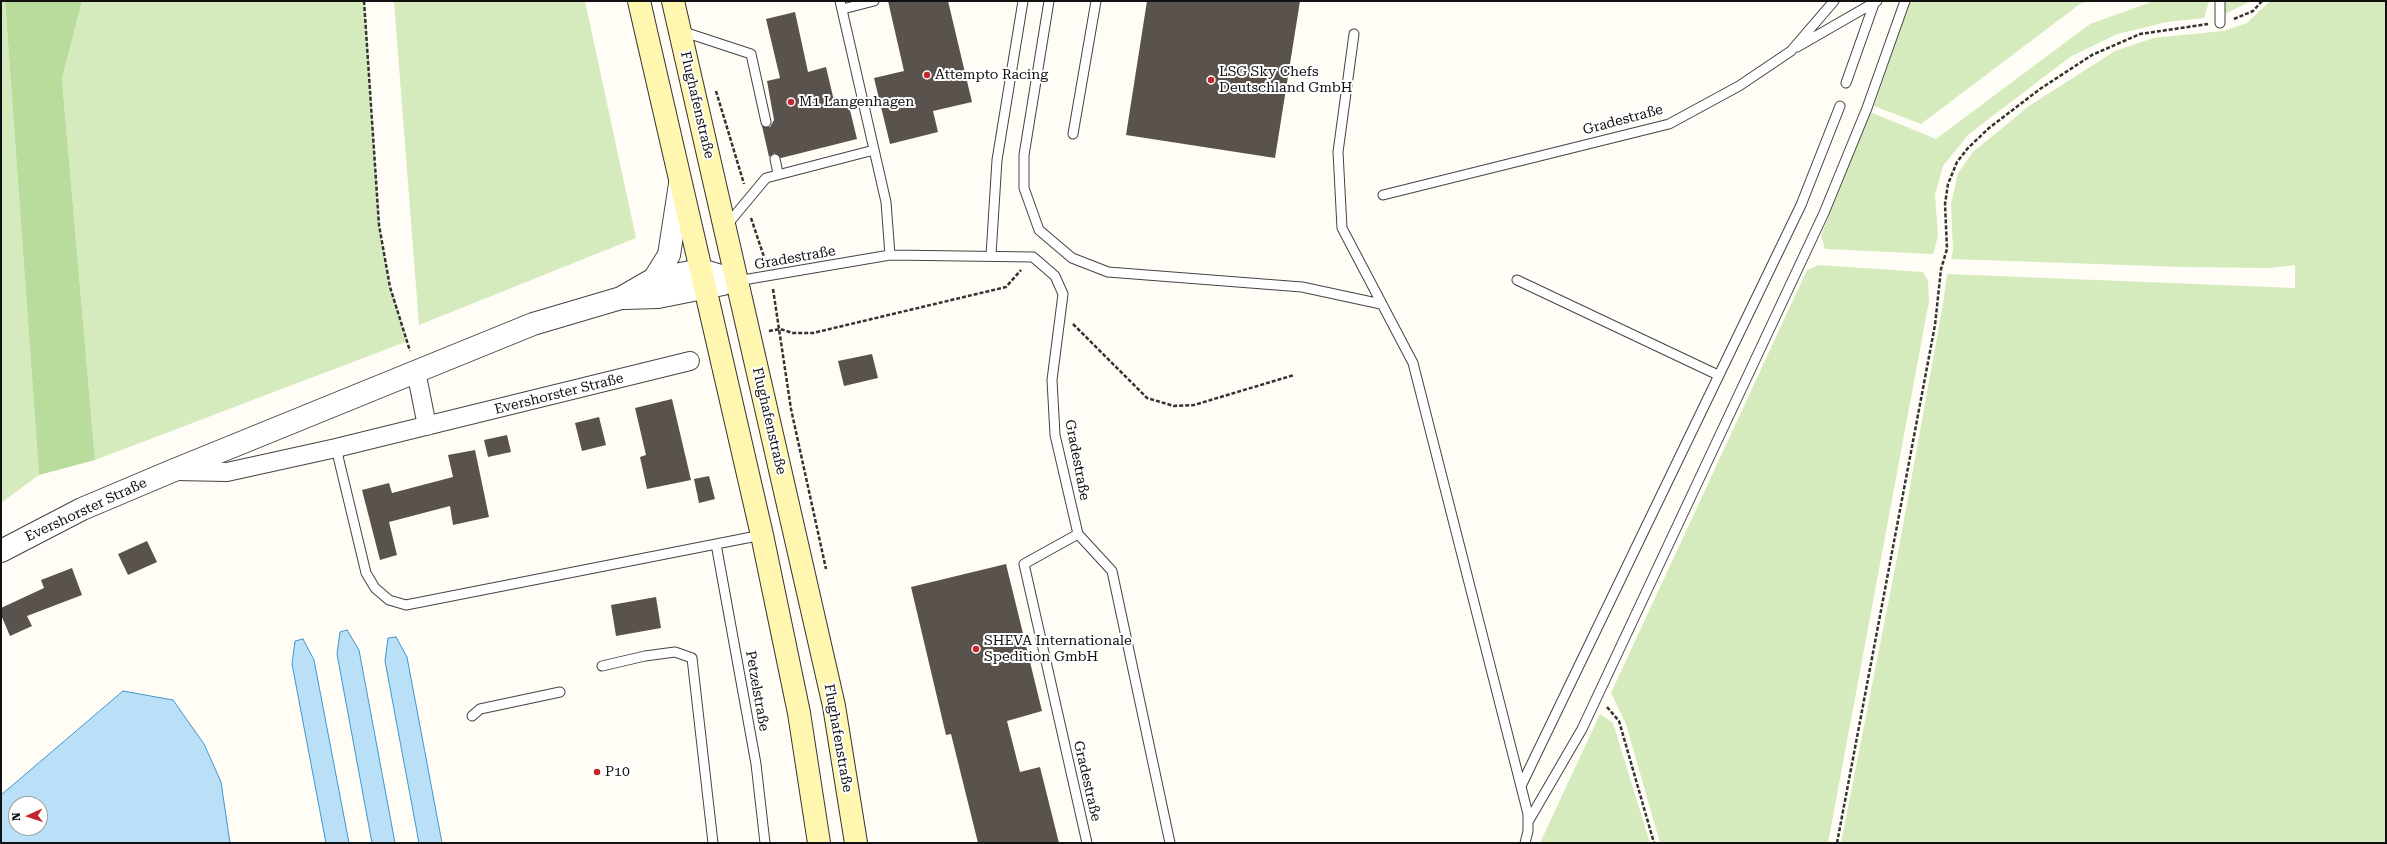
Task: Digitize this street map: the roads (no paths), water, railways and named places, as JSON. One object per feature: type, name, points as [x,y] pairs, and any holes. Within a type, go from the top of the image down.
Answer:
[{"type":"main road","points":[[639,1],[762,535],[799,713],[819,843]]},
{"type":"main road","name":"Flughafenstraße","points":[[673,1],[834,706],[856,843]]},
{"type":"street","points":[[654,279],[669,255],[680,181]]},
{"type":"street","points":[[654,279],[703,279]]},
{"type":"street","name":"Evershorster Straße","points":[[1,551],[82,509],[172,471],[534,324],[621,298],[654,279]]},
{"type":"street","name":"Evershorster Straße","points":[[621,298],[658,297],[703,279],[737,281]]},
{"type":"street","name":"Evershorster Straße","points":[[172,471],[227,472],[336,448],[690,361]]},
{"type":"street","points":[[416,371],[427,426]]},
{"type":"lane","points":[[874,1],[842,5],[886,202],[890,255]]},
{"type":"lane","points":[[991,255],[997,160],[1023,1]]},
{"type":"lane","points":[[1049,1],[1024,154],[1024,188],[1039,230],[1072,258],[1108,272],[1302,287],[1381,304]]},
{"type":"lane","points":[[1073,134],[1096,1]]},
{"type":"lane","name":"Gradestraße","points":[[1382,195],[1669,124],[1739,86],[1791,51],[1834,1]]},
{"type":"lane","points":[[1791,51],[1876,1]]},
{"type":"lane","points":[[1846,83],[1876,1]]},
{"type":"lane","points":[[1528,822],[1582,729],[1824,213],[1867,108],[1905,1]]},
{"type":"lane","points":[[2220,1],[2220,23]]},
{"type":"lane","points":[[680,31],[751,54],[766,122]]},
{"type":"lane","points":[[1354,34],[1338,152],[1342,228],[1413,363],[1528,814],[1525,843]]},
{"type":"lane","points":[[1521,786],[1800,205],[1840,106]]},
{"type":"lane","points":[[725,227],[766,178],[778,173],[874,150]]},
{"type":"lane","points":[[775,159],[778,173]]},
{"type":"lane","name":"Gradestraße","points":[[737,281],[770,277],[890,255],[991,255],[1033,257],[1055,276],[1063,294],[1062,312],[1052,380],[1055,435],[1078,534],[1024,564],[1087,843]]},
{"type":"lane","points":[[1516,280],[1718,375]]},
{"type":"lane","points":[[336,448],[366,573],[375,588],[389,600],[406,605],[762,535]]},
{"type":"lane","points":[[1078,534],[1112,570],[1170,843]]},
{"type":"lane","name":"Petzelstraße","points":[[716,544],[756,764],[765,843]]},
{"type":"lane","points":[[602,666],[645,656],[674,652],[692,658],[713,843]]},
{"type":"lane","points":[[472,716],[480,709],[560,692]]},
{"type":"water","points":[[347,630],[359,650],[395,843],[372,843],[337,654],[340,632]]},
{"type":"water","points":[[396,637],[407,657],[442,843],[419,843],[385,661],[388,638]]},
{"type":"water","points":[[303,639],[314,660],[349,843],[326,843],[292,664],[295,641]]},
{"type":"water","points":[[123,691],[173,700],[204,744],[221,782],[230,843],[1,843],[1,795]]},
{"type":"place","name":"Attempto Racing","points":[[927,75]]},
{"type":"place","name":"LSG Sky Chefs Deutschland GmbH","points":[[1211,80]]},
{"type":"place","name":"M1 Langenhagen","points":[[791,102]]},
{"type":"place","name":"SHEVA Internationale Spedition GmbH","points":[[976,649]]},
{"type":"place","name":"P10","points":[[597,772]]}]
